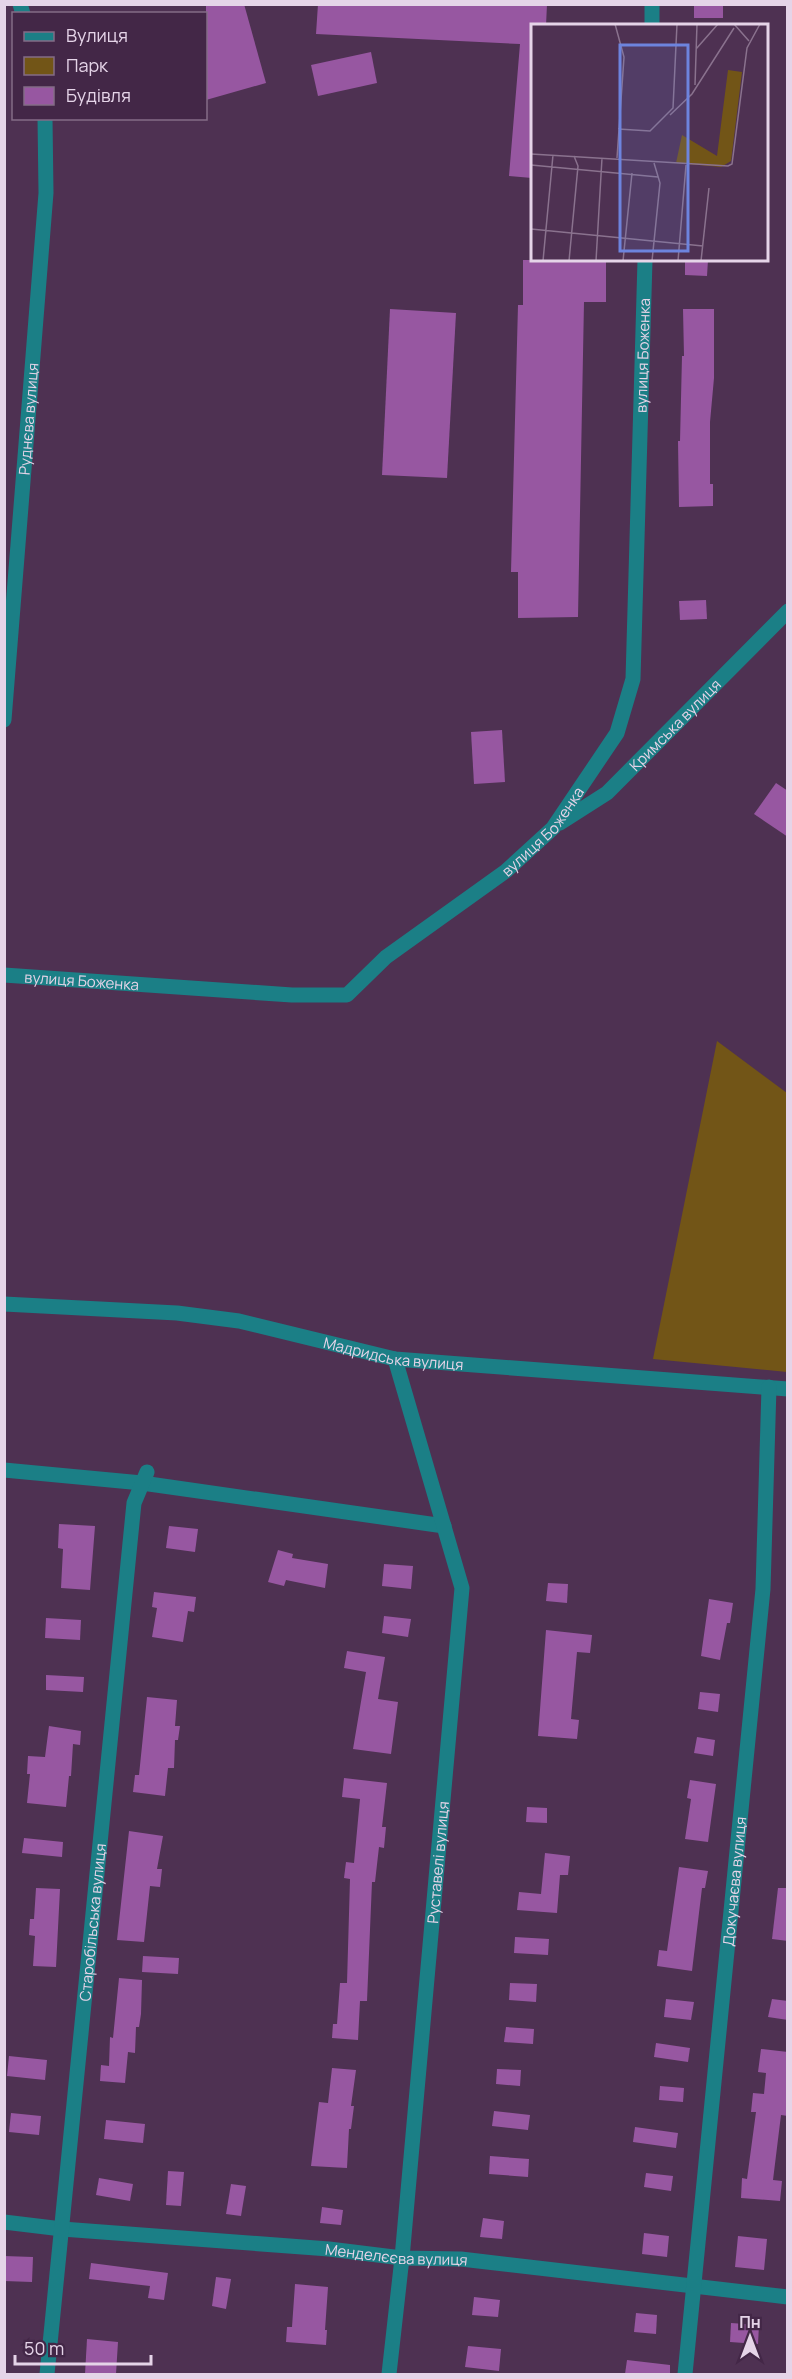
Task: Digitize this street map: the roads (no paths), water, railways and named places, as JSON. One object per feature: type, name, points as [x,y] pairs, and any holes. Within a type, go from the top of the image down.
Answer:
[{"type":"street","points":[[652,4],[652,24]]},
{"type":"street","name":"Руднєва вулиця","points":[[4,720],[46,193],[45,120]]},
{"type":"street","name":"вулиця Боженка","points":[[4,975],[292,995],[347,996],[386,957],[506,871],[553,828],[617,733],[633,679],[645,261]]},
{"type":"street","name":"Кримська вулиця","points":[[553,828],[607,793],[788,611]]},
{"type":"street","name":"Мадридська вулиця","points":[[4,1304],[177,1313],[239,1321],[395,1359],[788,1389]]},
{"type":"street","name":"Руставелі вулиця","points":[[389,2374],[402,2258],[462,1588],[395,1359]]},
{"type":"street","name":"Докучаєва вулиця","points":[[685,2374],[763,1589],[769,1387]]},
{"type":"street","points":[[4,1470],[145,1478],[444,1526]]},
{"type":"street","name":"Старобільська вулиця","points":[[47,2374],[134,1503],[145,1478]]},
{"type":"street","name":"Менделєєва вулиця","points":[[4,2222],[62,2229],[329,2249],[402,2258],[461,2259],[788,2297]]}]
